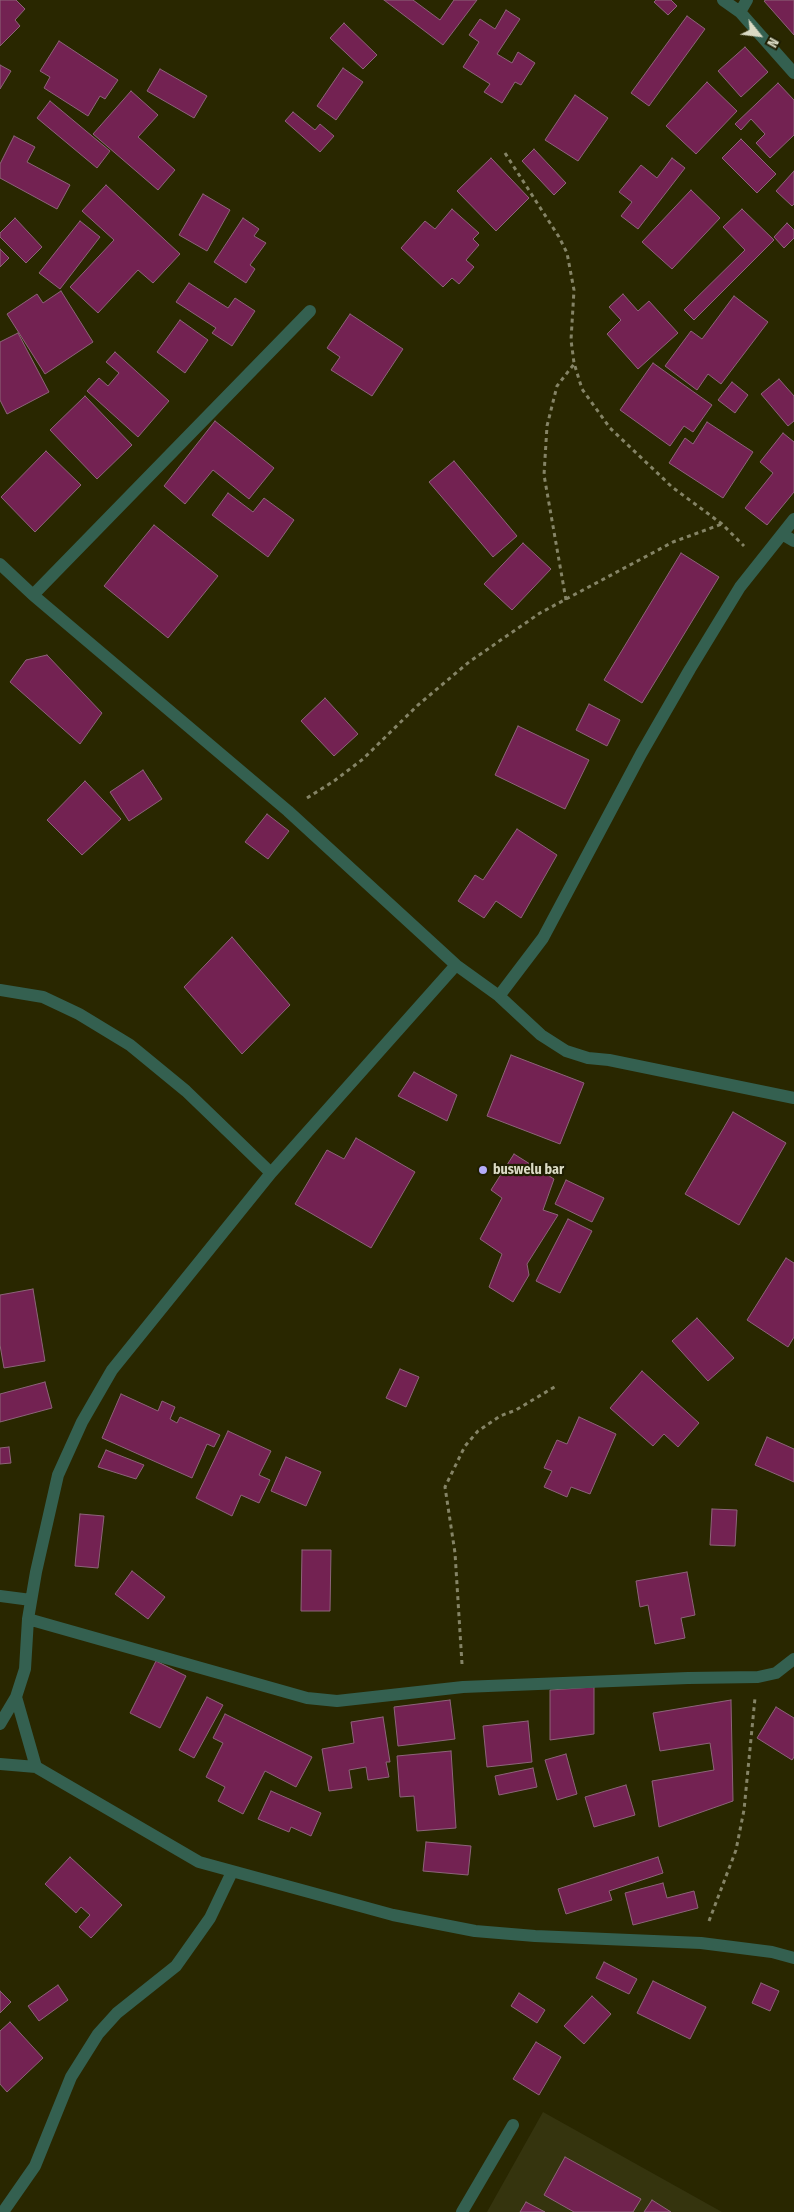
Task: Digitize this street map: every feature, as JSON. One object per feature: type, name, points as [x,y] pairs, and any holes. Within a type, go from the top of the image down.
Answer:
[{"type":"street","points":[[723,0],[740,12],[794,73]]},
{"type":"street","points":[[740,12],[747,0]]},
{"type":"street","points":[[33,595],[310,311]]},
{"type":"street","points":[[499,996],[543,938],[641,754],[740,587],[794,519]]},
{"type":"street","points":[[782,534],[794,540]]},
{"type":"street","points":[[0,564],[33,595],[288,811],[456,965],[499,996],[541,1035],[566,1051],[588,1058],[608,1060],[794,1098]]},
{"type":"street","points":[[0,1724],[16,1697],[25,1669],[31,1600],[58,1474],[86,1415],[112,1370],[271,1173],[456,965]]},
{"type":"street","points":[[0,990],[44,997],[79,1014],[130,1045],[186,1091],[271,1173]]},
{"type":"street","points":[[0,1596],[31,1600]]},
{"type":"street","points":[[28,1619],[307,1698],[337,1701],[463,1687],[688,1678],[758,1678],[776,1673],[794,1659]]},
{"type":"street","points":[[16,1697],[36,1767]]},
{"type":"street","points":[[0,1764],[36,1767],[199,1862],[393,1915],[475,1931],[534,1936],[701,1942],[772,1952],[794,1958]]},
{"type":"street","points":[[3,2212],[35,2166],[71,2077],[98,2034],[117,2013],[176,1966],[210,1918],[232,1872]]},
{"type":"street","points":[[462,2212],[513,2125]]},
{"type":"path","points":[[505,153],[559,236],[567,253],[574,290],[571,340],[574,363],[582,389],[610,428],[672,487],[722,524],[761,562]]},
{"type":"path","points":[[566,600],[544,475],[547,426],[557,386],[574,363]]},
{"type":"path","points":[[288,811],[334,782],[363,758],[418,705],[469,662],[540,612],[673,542],[722,524]]},
{"type":"path","points":[[463,1687],[455,1553],[445,1487],[465,1446],[478,1431],[500,1416],[516,1410],[556,1386]]},
{"type":"path","points":[[701,1942],[736,1850],[744,1810],[752,1714],[758,1678]]},
{"type":"shaded area","points":[[543,2112],[722,2212],[487,2212]]},
{"type":"building","points":[[0,0],[16,0],[25,9],[15,20],[20,26],[0,46]]},
{"type":"building","points":[[384,0],[413,0],[440,20],[454,0],[477,0],[443,45]]},
{"type":"building","points":[[656,0],[671,0],[677,6],[668,15],[654,2]]},
{"type":"building","points":[[794,0],[794,35],[764,1]]},
{"type":"building","points":[[506,10],[520,19],[497,54],[512,63],[518,52],[535,63],[521,85],[515,82],[502,103],[484,92],[490,84],[463,67],[479,42],[469,35],[480,19],[495,29]]},
{"type":"building","points":[[687,16],[705,29],[649,106],[631,93]]},
{"type":"building","points":[[344,23],[377,55],[363,69],[330,38]]},
{"type":"building","points":[[59,41],[118,80],[105,99],[100,96],[88,116],[44,88],[50,77],[40,71]]},
{"type":"building","points":[[745,47],[768,72],[741,97],[718,71]]},
{"type":"building","points":[[0,65],[11,71],[0,89]]},
{"type":"building","points":[[343,68],[363,82],[336,120],[317,106]]},
{"type":"building","points":[[160,69],[207,96],[194,118],[147,91]]},
{"type":"building","points":[[707,82],[737,111],[696,154],[666,126]]},
{"type":"building","points":[[778,83],[794,100],[794,135],[770,158],[756,143],[765,134],[751,119],[741,130],[735,124]]},
{"type":"building","points":[[131,91],[158,115],[138,137],[175,170],[158,190],[93,134]]},
{"type":"building","points":[[575,95],[608,118],[578,161],[545,140]]},
{"type":"building","points":[[50,101],[110,151],[97,168],[37,118]]},
{"type":"building","points":[[293,112],[315,130],[320,124],[334,136],[320,152],[285,121]]},
{"type":"building","points":[[14,136],[35,147],[27,162],[70,185],[57,209],[0,178],[0,164]]},
{"type":"building","points":[[741,139],[776,174],[757,193],[722,158]]},
{"type":"building","points":[[534,149],[566,183],[554,195],[522,161]]},
{"type":"building","points":[[491,158],[529,198],[496,231],[457,191]]},
{"type":"building","points":[[672,158],[685,168],[638,229],[621,216],[632,202],[619,192],[641,165],[657,178]]},
{"type":"building","points":[[794,171],[794,204],[792,206],[776,191]]},
{"type":"building","points":[[106,185],[180,254],[153,283],[138,270],[98,313],[70,287],[114,240],[82,211]]},
{"type":"building","points":[[691,190],[720,218],[672,269],[642,242]]},
{"type":"building","points":[[203,194],[230,210],[207,251],[179,235]]},
{"type":"building","points":[[452,209],[479,233],[473,239],[479,245],[466,260],[474,267],[459,284],[452,278],[443,287],[401,248],[425,221],[435,229]]},
{"type":"building","points":[[742,209],[774,240],[694,320],[684,310],[745,250],[723,227]]},
{"type":"building","points":[[15,218],[42,247],[26,263],[0,237],[0,233]]},
{"type":"building","points":[[243,218],[259,229],[254,236],[266,243],[250,265],[255,269],[246,283],[214,262]]},
{"type":"building","points":[[80,221],[100,237],[60,289],[39,273]]},
{"type":"building","points":[[787,223],[794,230],[794,238],[784,248],[774,237]]},
{"type":"building","points":[[0,249],[9,258],[0,267]]},
{"type":"building","points":[[189,283],[228,308],[235,298],[255,311],[232,346],[212,333],[216,328],[176,302]]},
{"type":"building","points":[[61,291],[93,342],[45,374],[7,314],[37,294],[43,303]]},
{"type":"building","points":[[623,294],[638,311],[649,301],[678,333],[638,369],[607,334],[621,320],[609,307]]},
{"type":"building","points":[[734,296],[768,322],[721,384],[708,374],[697,390],[665,366],[691,331],[702,339]]},
{"type":"building","points":[[350,314],[403,349],[372,396],[331,370],[340,357],[327,348]]},
{"type":"building","points":[[180,320],[208,340],[185,373],[157,352]]},
{"type":"building","points":[[18,333],[49,392],[7,414],[0,400],[0,342]]},
{"type":"building","points":[[115,352],[169,401],[138,437],[87,391],[99,378],[108,386],[119,373],[106,362]]},
{"type":"building","points":[[653,363],[712,405],[693,432],[684,426],[670,446],[620,410]]},
{"type":"building","points":[[779,379],[794,396],[794,421],[788,426],[761,394]]},
{"type":"building","points":[[732,382],[748,395],[735,413],[718,400]]},
{"type":"building","points":[[85,396],[132,445],[97,479],[50,430]]},
{"type":"building","points":[[215,421],[274,468],[249,499],[213,470],[185,504],[164,486]]},
{"type":"building","points":[[707,422],[753,452],[723,498],[669,463],[685,438],[693,444]]},
{"type":"building","points":[[783,433],[794,442],[794,492],[767,525],[745,508],[773,473],[760,462]]},
{"type":"building","points":[[46,451],[81,485],[35,532],[1,497]]},
{"type":"building","points":[[454,461],[517,536],[493,557],[429,482]]},
{"type":"building","points":[[228,493],[253,512],[264,498],[294,520],[268,557],[212,515]]},
{"type":"building","points":[[154,525],[218,576],[168,638],[104,586]]},
{"type":"building","points":[[523,543],[551,569],[512,610],[484,584]]},
{"type":"building","points":[[681,553],[719,577],[642,703],[604,680]]},
{"type":"building","points":[[47,655],[102,713],[80,744],[10,682],[26,660]]},
{"type":"building","points":[[325,698],[358,734],[334,756],[301,721]]},
{"type":"building","points":[[589,704],[620,720],[607,746],[576,730]]},
{"type":"building","points":[[518,726],[589,760],[565,809],[495,775]]},
{"type":"building","points":[[143,770],[162,799],[129,821],[110,792]]},
{"type":"building","points":[[85,781],[121,819],[82,855],[47,820]]},
{"type":"building","points":[[267,814],[289,831],[268,859],[245,842]]},
{"type":"building","points":[[517,829],[557,855],[521,918],[496,901],[484,918],[458,901],[475,875],[483,880]]},
{"type":"building","points":[[232,937],[290,1005],[242,1054],[184,987]]},
{"type":"building","points":[[511,1055],[584,1083],[560,1144],[487,1116]]},
{"type":"building","points":[[414,1072],[457,1095],[447,1121],[398,1096]]},
{"type":"building","points":[[733,1112],[786,1143],[739,1225],[685,1194]]},
{"type":"building","points":[[356,1138],[415,1172],[371,1248],[295,1204],[327,1150],[344,1159]]},
{"type":"building","points":[[514,1154],[554,1179],[543,1210],[558,1215],[527,1264],[529,1275],[513,1302],[489,1287],[502,1254],[480,1239],[502,1198],[491,1190]]},
{"type":"building","points":[[566,1180],[604,1198],[592,1222],[555,1204]]},
{"type":"building","points":[[568,1219],[592,1231],[560,1293],[536,1281]]},
{"type":"building","points":[[786,1258],[794,1263],[794,1337],[788,1347],[747,1320]]},
{"type":"building","points":[[33,1289],[45,1361],[4,1368],[0,1345],[0,1295]]},
{"type":"building","points":[[697,1318],[734,1358],[708,1381],[672,1341]]},
{"type":"building","points":[[400,1369],[419,1377],[406,1407],[386,1398]]},
{"type":"building","points":[[642,1371],[699,1423],[678,1447],[664,1434],[653,1446],[610,1408]]},
{"type":"building","points":[[45,1382],[52,1408],[0,1422],[0,1394]]},
{"type":"building","points":[[121,1394],[158,1411],[162,1401],[175,1407],[170,1419],[177,1423],[180,1417],[220,1435],[214,1447],[207,1444],[192,1478],[102,1438]]},
{"type":"building","points":[[579,1417],[616,1434],[590,1494],[571,1487],[567,1497],[544,1487],[552,1471],[544,1468],[557,1440],[567,1444]]},
{"type":"building","points":[[228,1431],[271,1451],[259,1475],[270,1480],[259,1503],[241,1495],[232,1516],[196,1498]]},
{"type":"building","points":[[767,1437],[794,1449],[794,1482],[755,1465]]},
{"type":"building","points":[[9,1447],[11,1463],[0,1464],[0,1448]]},
{"type":"building","points":[[106,1450],[144,1465],[136,1479],[98,1467]]},
{"type":"building","points":[[286,1457],[321,1472],[306,1506],[271,1491]]},
{"type":"building","points":[[712,1509],[737,1510],[735,1546],[710,1545]]},
{"type":"building","points":[[80,1514],[104,1516],[98,1568],[75,1566]]},
{"type":"building","points":[[302,1550],[331,1550],[330,1611],[301,1611]]},
{"type":"building","points":[[132,1571],[165,1597],[148,1619],[115,1594]]},
{"type":"building","points":[[687,1572],[695,1615],[681,1618],[685,1638],[655,1644],[648,1605],[640,1607],[636,1581]]},
{"type":"building","points":[[156,1661],[186,1676],[160,1728],[130,1713]]},
{"type":"building","points":[[594,1687],[594,1734],[550,1740],[550,1690]]},
{"type":"building","points":[[207,1697],[223,1705],[194,1758],[179,1750]]},
{"type":"building","points":[[450,1700],[455,1739],[398,1746],[394,1707]]},
{"type":"building","points":[[731,1700],[733,1801],[659,1827],[652,1781],[714,1770],[710,1743],[660,1751],[653,1713]]},
{"type":"building","points":[[776,1707],[794,1718],[794,1757],[792,1760],[757,1738]]},
{"type":"building","points":[[225,1714],[312,1757],[296,1787],[265,1771],[243,1814],[218,1801],[225,1787],[206,1777],[223,1743],[213,1738]]},
{"type":"building","points":[[383,1717],[390,1762],[386,1762],[389,1777],[368,1780],[366,1767],[349,1770],[352,1788],[329,1791],[322,1749],[354,1743],[351,1722]]},
{"type":"building","points":[[528,1721],[532,1762],[487,1767],[483,1726]]},
{"type":"building","points":[[451,1751],[456,1828],[417,1831],[414,1796],[400,1797],[397,1756]]},
{"type":"building","points":[[566,1754],[577,1794],[557,1800],[545,1760]]},
{"type":"building","points":[[533,1768],[537,1787],[499,1795],[495,1776]]},
{"type":"building","points":[[626,1785],[635,1815],[594,1827],[585,1797]]},
{"type":"building","points":[[271,1791],[321,1813],[311,1836],[291,1827],[289,1832],[258,1819]]},
{"type":"building","points":[[426,1842],[471,1846],[468,1875],[423,1871]]},
{"type":"building","points":[[70,1857],[122,1905],[91,1938],[79,1927],[90,1915],[81,1907],[76,1913],[45,1884]]},
{"type":"building","points":[[658,1857],[663,1873],[609,1891],[612,1900],[566,1914],[558,1889]]},
{"type":"building","points":[[663,1883],[667,1898],[694,1891],[698,1908],[633,1925],[625,1893]]},
{"type":"building","points":[[604,1962],[637,1979],[629,1994],[596,1978]]},
{"type":"building","points":[[653,1981],[706,2007],[690,2039],[637,2013]]},
{"type":"building","points":[[761,1983],[779,1991],[770,2011],[752,2003]]},
{"type":"building","points":[[58,1985],[68,2000],[39,2021],[28,2006]]},
{"type":"building","points":[[0,1991],[11,2002],[0,2013]]},
{"type":"building","points":[[519,1993],[545,2010],[537,2023],[511,2006]]},
{"type":"building","points":[[592,1996],[611,2014],[584,2044],[564,2026]]},
{"type":"building","points":[[10,2022],[43,2058],[7,2092],[0,2084],[0,2031]]},
{"type":"building","points":[[536,2042],[561,2057],[539,2095],[513,2079]]},
{"type":"building","points":[[565,2157],[641,2199],[633,2212],[574,2212],[544,2195]]},
{"type":"building","points":[[652,2200],[671,2212],[644,2212]]},
{"type":"building","points":[[526,2202],[545,2212],[520,2212]]},
{"type":"place","name":"buswelu bar","points":[[483,1170]]}]
